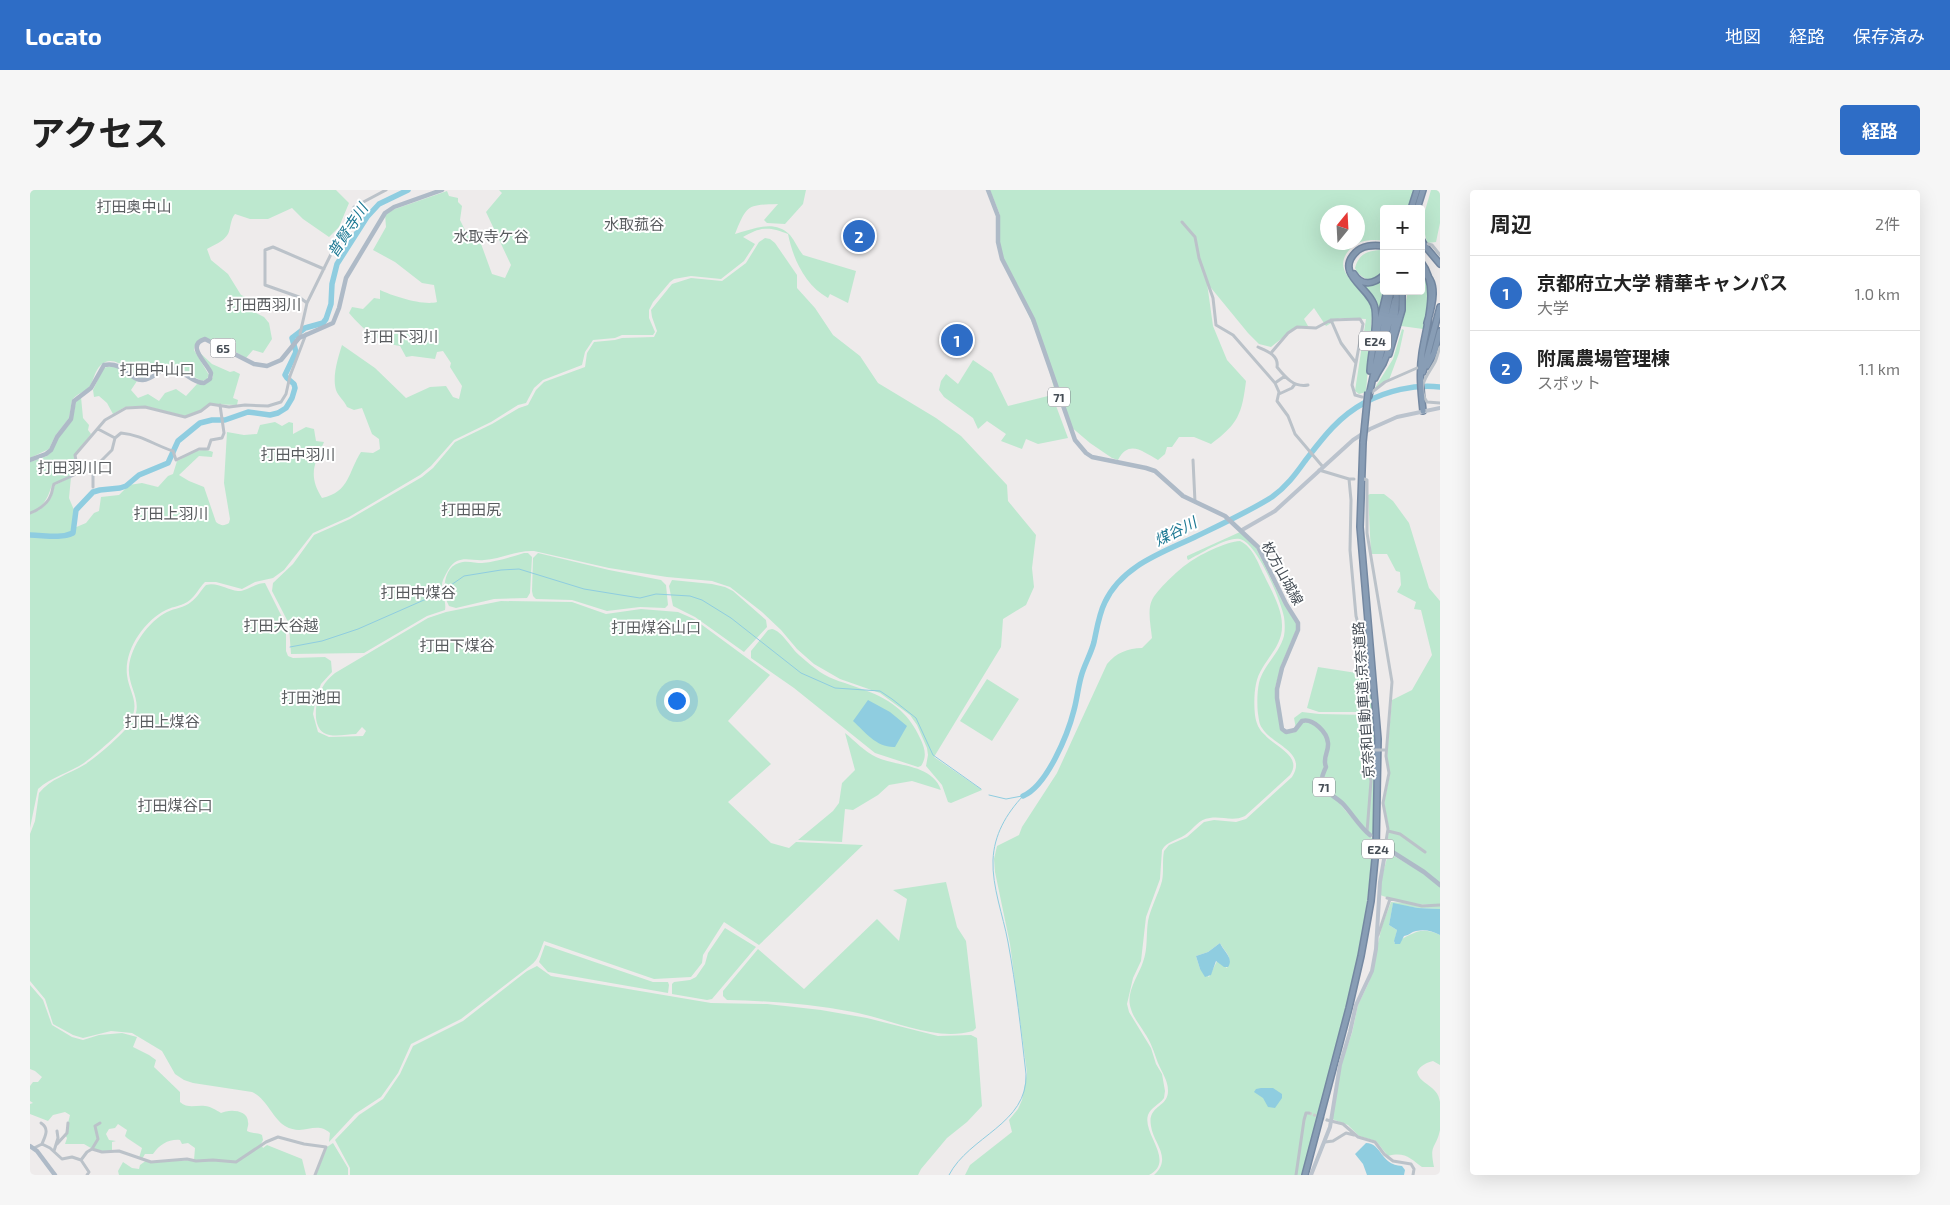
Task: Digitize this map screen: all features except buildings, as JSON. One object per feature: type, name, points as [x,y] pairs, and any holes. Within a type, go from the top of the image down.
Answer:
[{"type":"highway","points":[[1413,205],[1418,190]]},
{"type":"highway","points":[[1420,205],[1424,190]]},
{"type":"highway","points":[[1370,370],[1375,309],[1371,299],[1351,276],[1349,264],[1352,256],[1359,250],[1373,245],[1380,246]]},
{"type":"highway","points":[[1425,246],[1440,264]]},
{"type":"highway","points":[[1380,248],[1361,252],[1354,259],[1352,266],[1356,278],[1365,283],[1372,283],[1380,278]]},
{"type":"highway","points":[[1425,263],[1434,270]]},
{"type":"highway","points":[[1421,373],[1439,308],[1436,280],[1425,264]]},
{"type":"highway","points":[[1423,411],[1419,350],[1434,293],[1430,278],[1425,274]]},
{"type":"highway","name":"京奈和自動車道;京奈道路","points":[[1370,393],[1370,370],[1378,327],[1387,295]]},
{"type":"highway","points":[[1374,376],[1395,295]]},
{"type":"highway","points":[[1374,376],[1387,358],[1395,337],[1402,310],[1398,295]]},
{"type":"highway","points":[[1381,366],[1400,301]]},
{"type":"highway","points":[[1429,366],[1440,321]]},
{"type":"highway","points":[[1421,373],[1429,366],[1440,331]]},
{"type":"highway","name":"京奈和自動車道;京奈道路","points":[[1306,1175],[1358,982],[1370,916],[1377,856],[1381,757],[1361,515],[1363,442],[1367,406],[1374,376]]},
{"type":"main road","name":"65","points":[[30,460],[51,450],[57,437],[70,420],[74,401],[90,390],[104,365],[119,366],[134,377],[142,380],[148,379],[166,368],[172,368],[202,383],[208,380],[211,375],[196,350],[198,343],[202,340],[211,341],[245,360],[264,366],[274,365],[281,360],[295,341],[304,335],[333,323],[340,308],[346,278],[385,213],[394,207],[442,190]]},
{"type":"main road","name":"枚方山城線","points":[[988,190],[998,216],[998,242],[1002,259],[1034,319],[1075,440],[1092,457],[1155,471],[1183,496],[1227,518],[1242,530],[1260,550],[1286,604],[1298,623],[1298,630],[1282,668],[1278,689],[1277,698],[1282,729],[1286,732],[1295,730],[1302,721],[1308,720],[1315,723],[1326,735],[1328,745],[1322,783],[1326,790],[1342,802],[1368,834]]},
{"type":"main road","points":[[1385,847],[1424,872],[1440,885]]},
{"type":"main road","points":[[32,1147],[55,1175]]},
{"type":"street","points":[[30,513],[46,503],[52,495],[54,484],[75,473],[77,467],[75,455],[105,420],[126,408],[145,407],[185,417],[201,411],[210,404],[268,406],[281,402],[286,394],[304,335],[300,334],[307,303],[334,248],[353,225],[351,216],[354,207],[386,190]]},
{"type":"street","points":[[1182,222],[1195,237],[1199,258],[1213,298],[1216,325],[1233,335],[1278,387],[1277,401],[1288,416],[1295,434],[1321,469],[1348,479],[1354,479]]},
{"type":"street","points":[[1428,244],[1440,255]]},
{"type":"street","points":[[307,303],[265,285],[265,250],[274,247],[324,269]]},
{"type":"street","points":[[1271,353],[1288,333],[1297,327],[1316,328],[1331,320],[1360,319],[1363,324],[1353,391],[1355,395],[1362,397]]},
{"type":"street","points":[[1331,320],[1341,343],[1356,364]]},
{"type":"street","points":[[1258,347],[1271,353],[1278,362],[1277,367],[1297,386],[1308,385]]},
{"type":"street","points":[[1440,347],[1435,364],[1429,366],[1424,380],[1424,398],[1427,402],[1440,402]]},
{"type":"street","points":[[1370,393],[1385,382],[1421,373]]},
{"type":"street","points":[[1275,383],[1285,376]]},
{"type":"street","points":[[1278,394],[1292,388],[1295,384]]},
{"type":"street","points":[[93,487],[93,469],[112,450],[115,438],[121,433],[140,436],[163,449],[173,452],[176,460],[199,449],[208,449],[211,440],[224,436],[220,405]]},
{"type":"street","points":[[1242,530],[1274,511],[1353,440],[1370,429],[1397,417],[1440,408]]},
{"type":"street","points":[[98,429],[115,438]]},
{"type":"street","points":[[1193,460],[1195,503]]},
{"type":"street","points":[[1348,479],[1351,500],[1350,550],[1356,616],[1360,631],[1360,650]]},
{"type":"street","points":[[1311,1175],[1325,1142],[1343,1051],[1350,1032],[1356,1005],[1372,971],[1388,831],[1383,803],[1389,773],[1386,750],[1392,682],[1367,533],[1367,480],[1364,479]]},
{"type":"street","points":[[1368,834],[1371,781],[1367,762],[1367,750],[1386,750]]},
{"type":"street","points":[[1388,831],[1400,834],[1425,852]]},
{"type":"street","points":[[1377,935],[1388,899],[1422,906],[1440,905]]},
{"type":"street","points":[[1296,1175],[1304,1120],[1306,1113],[1309,1113]]},
{"type":"street","points":[[1329,1120],[1347,1126],[1355,1135]]},
{"type":"street","points":[[41,1123],[47,1132],[42,1144]]},
{"type":"street","points":[[54,1152],[57,1144],[67,1133],[68,1123]]},
{"type":"street","points":[[81,1160],[92,1149],[98,1139],[95,1126],[100,1123]]},
{"type":"street","points":[[56,1131],[57,1144]]},
{"type":"street","points":[[1325,1142],[1330,1143],[1346,1133],[1375,1142],[1384,1154],[1393,1161],[1411,1164],[1414,1169],[1413,1175]]},
{"type":"street","points":[[92,1149],[102,1152],[119,1151],[151,1162],[187,1159],[236,1162],[266,1142],[278,1137],[304,1144],[326,1147],[315,1175]]},
{"type":"street","points":[[32,1147],[42,1144]]},
{"type":"street","points":[[42,1144],[62,1158],[72,1157],[81,1160],[89,1172],[87,1175]]},
{"type":"green space","points":[[30,190],[336,190],[349,203],[339,227],[329,237],[303,219],[292,208],[268,219],[250,219],[235,214],[226,237],[207,249],[211,260],[228,274],[241,295],[250,299],[256,313],[264,317],[269,323],[272,339],[263,353],[253,350],[246,358],[216,341],[202,339],[197,342],[194,350],[209,375],[207,379],[202,381],[170,365],[142,378],[117,362],[106,362],[97,369],[88,388],[72,400],[69,418],[55,436],[49,449],[30,458]]},
{"type":"green space","points":[[499,190],[806,190],[803,204],[785,224],[767,223],[764,220],[778,204],[754,206],[749,208],[742,217],[735,234],[757,228],[777,227],[790,235],[803,255],[856,271],[848,303],[830,294],[828,298],[820,293],[801,270],[793,253],[788,234],[770,229],[755,231],[743,237],[755,244],[744,261],[721,279],[691,276],[674,279],[653,302],[649,310],[649,318],[655,332],[653,335],[622,335],[615,338],[593,340],[585,352],[582,365],[543,380],[534,388],[526,403],[518,405],[491,422],[454,440],[431,466],[420,475],[349,517],[313,533],[284,570],[273,578],[255,582],[242,589],[216,582],[205,582],[187,602],[166,610],[150,621],[132,646],[127,665],[128,681],[134,702],[131,719],[116,736],[84,763],[49,781],[38,789],[30,828],[30,514],[39,510],[47,503],[51,498],[55,485],[71,477],[69,498],[74,510],[74,528],[86,523],[94,513],[99,511],[101,497],[119,495],[129,485],[142,483],[158,487],[168,476],[173,474],[177,461],[194,452],[208,450],[213,452],[212,457],[199,456],[179,475],[204,487],[216,522],[226,525],[230,519],[224,483],[227,432],[244,435],[257,434],[260,425],[275,422],[282,426],[289,422],[293,423],[293,434],[306,427],[314,429],[316,441],[324,442],[315,464],[315,483],[322,498],[338,491],[347,480],[361,452],[373,453],[380,449],[379,439],[372,434],[362,408],[354,410],[347,407],[336,390],[335,373],[342,345],[375,368],[406,398],[430,387],[446,386],[453,397],[459,399],[462,386],[443,351],[437,352],[435,359],[406,357],[400,346],[385,342],[371,334],[349,313],[352,307],[363,309],[374,298],[380,299],[380,290],[416,302],[437,302],[434,285],[422,283],[395,262],[373,250],[386,227],[385,214],[447,191],[449,196],[458,198],[458,202],[462,206],[460,220],[465,230],[480,241],[492,274],[505,278],[511,265],[486,212],[502,193]]},
{"type":"green space","points":[[990,190],[1414,190],[1408,205],[1380,205],[1380,241],[1365,241],[1365,205],[1320,205],[1320,250],[1350,250],[1343,264],[1345,271],[1349,278],[1367,296],[1372,306],[1366,392],[1359,394],[1355,391],[1366,319],[1340,318],[1326,326],[1314,308],[1304,319],[1308,326],[1296,327],[1271,347],[1259,344],[1248,333],[1207,283],[1213,326],[1227,360],[1246,381],[1243,402],[1233,424],[1211,444],[1194,437],[1179,437],[1172,447],[1167,447],[1165,454],[1158,460],[1136,449],[1127,450],[1118,460],[1112,458],[1070,426],[1055,392],[1043,347],[1003,258],[1000,247],[1000,215]]},
{"type":"green space","points":[[1431,190],[1440,190],[1440,223],[1436,242],[1427,243],[1425,211]]},
{"type":"green space","points":[[765,238],[775,243],[797,275],[797,288],[815,308],[833,335],[860,356],[878,383],[936,418],[961,436],[1007,485],[1008,501],[1036,535],[1032,568],[1034,587],[1026,605],[1003,619],[1001,647],[934,757],[982,790],[951,803],[948,802],[942,785],[926,766],[927,748],[917,725],[910,715],[880,693],[840,679],[814,664],[762,612],[730,587],[712,581],[667,577],[609,568],[534,551],[490,559],[460,560],[452,564],[443,580],[442,588],[445,610],[427,616],[364,653],[291,654],[289,627],[272,591],[273,583],[293,564],[314,535],[350,519],[422,477],[433,468],[455,442],[528,405],[536,390],[544,382],[585,367],[587,353],[594,342],[622,338],[654,337],[657,331],[651,310],[672,284],[691,278],[722,281],[746,263],[759,242]]},
{"type":"green space","points":[[1380,250],[1380,276],[1373,280],[1364,278],[1355,268],[1359,259],[1365,253]]},
{"type":"green space","points":[[1425,278],[1429,281],[1430,295],[1423,329],[1401,326],[1407,295],[1425,295]]},
{"type":"green space","points":[[1380,282],[1380,295],[1385,295],[1379,312],[1376,300],[1361,285]]},
{"type":"green space","points":[[1402,329],[1404,330],[1399,353],[1389,380],[1373,391],[1393,359]]},
{"type":"green space","points":[[199,352],[212,364],[240,374],[233,398],[238,400],[237,405],[210,404],[201,410],[185,416],[145,406],[125,407],[113,414],[107,403],[99,396],[94,397],[93,390],[103,369],[107,367],[121,369],[137,381],[131,390],[138,398],[148,394],[159,401],[165,393],[176,389],[186,396],[197,384],[206,384],[213,377],[211,369]]},
{"type":"green space","points":[[973,360],[992,373],[1008,406],[1052,395],[1068,438],[1038,444],[1026,439],[1022,449],[1001,441],[1006,434],[987,421],[978,429],[973,418],[944,397],[939,390],[941,381],[946,374],[958,384]]},
{"type":"green space","points":[[81,397],[83,418],[89,425],[88,430],[91,434],[74,456],[76,467],[73,474],[52,485],[42,505],[30,512],[30,462],[47,456],[52,451],[58,438],[72,421],[76,402]]},
{"type":"green space","points":[[1384,494],[1393,501],[1409,523],[1429,588],[1440,601],[1440,884],[1387,847],[1389,829],[1384,803],[1390,774],[1387,756],[1392,700],[1412,690],[1432,655],[1421,610],[1414,609],[1416,602],[1397,592],[1401,585],[1400,572],[1396,571],[1387,554],[1371,554],[1368,495]]},
{"type":"green space","points":[[1240,532],[1256,548],[1284,605],[1297,624],[1282,663],[1275,688],[1280,727],[1286,733],[1296,732],[1301,723],[1313,722],[1325,736],[1327,742],[1322,783],[1363,831],[1373,839],[1358,957],[1302,1175],[1154,1175],[1162,1163],[1162,1157],[1152,1132],[1151,1119],[1155,1110],[1165,1101],[1168,1087],[1150,1043],[1132,1012],[1130,997],[1145,957],[1148,921],[1162,881],[1164,851],[1169,845],[1187,837],[1204,822],[1214,820],[1236,822],[1246,819],[1292,777],[1296,768],[1292,755],[1262,728],[1258,714],[1257,698],[1259,683],[1264,671],[1279,649],[1285,631],[1282,609],[1261,561],[1247,543],[1240,539],[1228,540],[1188,560],[1187,556]],"holes":[[[1220,943],[1228,955],[1229,964],[1227,968],[1217,961],[1209,977],[1200,969],[1196,956],[1208,952]]]},
{"type":"green space","points":[[1240,541],[1252,551],[1276,599],[1282,619],[1279,641],[1258,676],[1254,700],[1255,718],[1263,733],[1290,757],[1293,762],[1293,768],[1290,775],[1245,816],[1236,819],[1206,819],[1199,822],[1185,835],[1166,845],[1162,850],[1160,879],[1146,917],[1141,961],[1133,978],[1127,1004],[1129,1012],[1151,1048],[1156,1064],[1162,1074],[1165,1091],[1164,1098],[1149,1112],[1147,1122],[1159,1155],[1156,1169],[1149,1175],[965,1175],[970,1165],[1012,1132],[1009,1120],[1018,1109],[1022,1100],[1027,1073],[1010,944],[995,872],[994,859],[997,846],[1019,835],[1022,827],[1057,773],[1107,664],[1123,652],[1142,648],[1152,638],[1150,609],[1152,600],[1158,591],[1173,575],[1205,553],[1220,546]]},
{"type":"green space","points":[[528,553],[532,557],[530,593],[527,598],[494,599],[456,608],[449,606],[445,595],[445,582],[449,570],[453,566],[465,562],[493,562]]},
{"type":"green space","points":[[538,553],[661,580],[666,585],[668,605],[665,608],[640,607],[607,611],[572,600],[536,599],[532,591],[533,558]]},
{"type":"green space","points":[[672,580],[725,587],[733,591],[766,620],[767,627],[744,652],[695,617],[673,606],[669,586]]},
{"type":"green space","points":[[265,583],[284,621],[288,656],[293,658],[325,657],[331,661],[332,672],[321,684],[313,714],[318,732],[329,737],[363,736],[366,731],[362,727],[356,734],[336,736],[324,733],[320,729],[316,718],[317,705],[323,686],[328,680],[335,673],[428,618],[446,612],[501,601],[572,602],[606,614],[641,609],[678,612],[694,619],[770,675],[728,721],[771,764],[728,802],[771,843],[789,848],[796,842],[863,845],[759,945],[724,922],[703,955],[702,963],[691,977],[654,979],[544,941],[538,957],[530,966],[461,1019],[411,1044],[398,1073],[381,1097],[355,1114],[329,1142],[330,1133],[325,1129],[298,1130],[285,1126],[277,1119],[262,1099],[252,1092],[184,1080],[175,1074],[162,1051],[132,1033],[111,1031],[83,1038],[73,1035],[53,1024],[45,999],[30,981],[30,834],[35,821],[39,793],[54,780],[84,765],[95,757],[132,722],[137,708],[129,674],[130,659],[137,643],[153,622],[167,612],[188,604],[206,585],[218,585],[241,591]]},
{"type":"green space","points":[[772,629],[783,636],[799,655],[820,672],[880,696],[904,713],[916,730],[924,747],[925,756],[921,766],[918,767],[875,753],[794,688],[751,658],[751,651],[768,630]]},
{"type":"green space","points":[[1318,667],[1363,674],[1364,705],[1358,712],[1319,712],[1307,708]]},
{"type":"green space","points":[[1369,676],[1375,739],[1374,836],[1365,830],[1325,786],[1323,778],[1330,745],[1320,727],[1309,719],[1304,719],[1296,729],[1294,718],[1302,712],[1369,715]]},
{"type":"green space","points":[[987,679],[1019,699],[992,741],[960,721]]},
{"type":"green space","points":[[845,733],[876,757],[930,775],[937,782],[941,790],[912,781],[889,785],[878,795],[853,810],[845,809],[842,842],[798,840],[833,811],[839,803],[842,783],[855,770]]},
{"type":"green space","points":[[1389,853],[1423,873],[1440,886],[1440,904],[1410,903],[1380,895],[1382,877]]},
{"type":"green space","points":[[946,882],[957,927],[966,941],[976,1028],[973,1031],[958,1034],[928,1032],[867,1015],[837,1009],[790,1003],[727,1000],[723,996],[723,991],[758,949],[804,989],[877,919],[899,941],[907,899],[893,890]]},
{"type":"green space","points":[[1391,902],[1440,906],[1440,909],[1393,904],[1389,925],[1397,930],[1394,943],[1421,931],[1440,935],[1440,1065],[1433,1061],[1422,1066],[1417,1072],[1422,1080],[1433,1088],[1439,1096],[1440,1130],[1432,1154],[1434,1167],[1422,1167],[1411,1159],[1399,1154],[1388,1156],[1376,1141],[1359,1136],[1348,1125],[1332,1119],[1341,1065],[1352,1033],[1358,1005],[1369,982],[1382,926]]},
{"type":"green space","points":[[725,928],[756,947],[712,999],[707,1000],[672,994],[672,984],[674,982],[690,980],[696,977],[705,964],[708,953]]},
{"type":"green space","points":[[545,945],[653,982],[668,982],[668,993],[548,972],[539,962]]},
{"type":"green space","points":[[537,966],[551,976],[711,1003],[767,1004],[821,1010],[867,1018],[938,1036],[971,1035],[977,1038],[982,1106],[967,1122],[947,1138],[918,1175],[350,1175],[350,1168],[335,1140],[359,1115],[383,1099],[400,1074],[413,1046],[463,1021],[527,971]]},
{"type":"green space","points":[[30,985],[43,1000],[52,1025],[72,1037],[83,1040],[99,1035],[122,1033],[137,1037],[133,1047],[156,1060],[154,1067],[180,1092],[180,1102],[189,1106],[213,1108],[221,1113],[228,1111],[241,1112],[247,1118],[247,1131],[262,1135],[263,1140],[261,1144],[263,1148],[267,1145],[302,1159],[306,1175],[119,1175],[118,1171],[123,1162],[132,1168],[139,1169],[140,1165],[147,1160],[154,1162],[194,1160],[195,1148],[188,1143],[182,1144],[180,1140],[172,1140],[159,1147],[153,1154],[145,1154],[142,1159],[139,1158],[142,1148],[125,1136],[127,1130],[118,1124],[115,1128],[109,1129],[106,1134],[109,1140],[116,1141],[112,1142],[112,1151],[96,1151],[84,1144],[65,1144],[67,1138],[65,1135],[70,1115],[65,1112],[53,1115],[48,1121],[30,1114],[30,1104],[33,1103],[30,1101],[30,1086],[33,1082],[38,1082],[42,1077],[30,1069]]},
{"type":"green space","points":[[333,1143],[348,1168],[348,1175],[316,1175],[327,1147]]},
{"type":"water","points":[[868,700],[890,712],[907,726],[895,747],[889,747],[877,742],[853,721]]},
{"type":"water","points":[[1393,903],[1418,908],[1440,909],[1440,935],[1422,930],[1416,931],[1404,936],[1400,944],[1395,944],[1397,930],[1389,925]]},
{"type":"water","points":[[1220,943],[1229,958],[1230,964],[1228,967],[1224,967],[1216,961],[1211,975],[1205,977],[1196,956],[1208,952]]},
{"type":"water","points":[[1273,1088],[1282,1094],[1282,1098],[1275,1108],[1268,1107],[1263,1098],[1254,1092],[1256,1089]]},
{"type":"water","points":[[1366,1143],[1375,1146],[1389,1162],[1402,1166],[1405,1170],[1404,1175],[1367,1175],[1363,1164],[1355,1154]]},
{"type":"waterway","name":"普賢寺川","points":[[30,535],[57,536],[73,533],[76,510],[93,492],[126,486],[139,475],[168,463],[178,441],[200,423],[212,420],[225,420],[248,412],[270,415],[286,408],[295,388],[294,384],[285,375],[296,352],[292,338],[305,328],[323,323],[326,319],[331,304],[332,284],[337,264],[367,217],[379,204],[408,190]]},
{"type":"waterway","name":"煤谷川","points":[[1023,796],[1040,782],[1062,745],[1075,706],[1081,677],[1093,646],[1101,611],[1112,590],[1121,579],[1156,555],[1234,518],[1272,497],[1290,480],[1331,429],[1346,415],[1364,403],[1400,389],[1440,387]]},
{"type":"waterway","points":[[290,647],[322,641],[358,629],[441,592],[464,576],[501,570],[519,569],[584,589],[640,598],[656,594],[690,596],[702,600],[731,618],[801,673],[835,688],[880,691],[916,718],[933,755],[981,789]]},
{"type":"waterway","points":[[989,795],[1006,799],[1022,796]]},
{"type":"waterway","points":[[949,1175],[970,1150],[1008,1118],[1018,1105],[1024,1091],[1026,1074],[1018,1008],[1008,942],[993,870],[994,851],[998,834],[1011,810],[1023,796]]},
{"type":"tunnel","points":[[1309,1113],[1327,1120]]},
{"type":"place","name":"附属農場管理棟","points":[[859,236]]},
{"type":"place","name":"京都府立大学 精華キャンパス","points":[[957,340]]},
{"type":"district","name":"打田奥中山","points":[[134,206]]},
{"type":"district","name":"水取菰谷","points":[[634,224]]},
{"type":"district","name":"水取寺ケ谷","points":[[491,236]]},
{"type":"district","name":"打田西羽川","points":[[264,304]]},
{"type":"district","name":"打田下羽川","points":[[401,336]]},
{"type":"district","name":"打田中山口","points":[[157,369]]},
{"type":"district","name":"打田中羽川","points":[[298,454]]},
{"type":"district","name":"打田羽川口","points":[[75,467]]},
{"type":"district","name":"打田田尻","points":[[471,509]]},
{"type":"district","name":"打田上羽川","points":[[171,513]]},
{"type":"district","name":"打田中煤谷","points":[[418,592]]},
{"type":"district","name":"打田大谷越","points":[[281,625]]},
{"type":"district","name":"打田煤谷山口","points":[[656,627]]},
{"type":"district","name":"打田下煤谷","points":[[457,645]]},
{"type":"district","name":"打田池田","points":[[311,697]]},
{"type":"district","name":"打田上煤谷","points":[[162,721]]},
{"type":"district","name":"打田煤谷口","points":[[175,805]]}]
